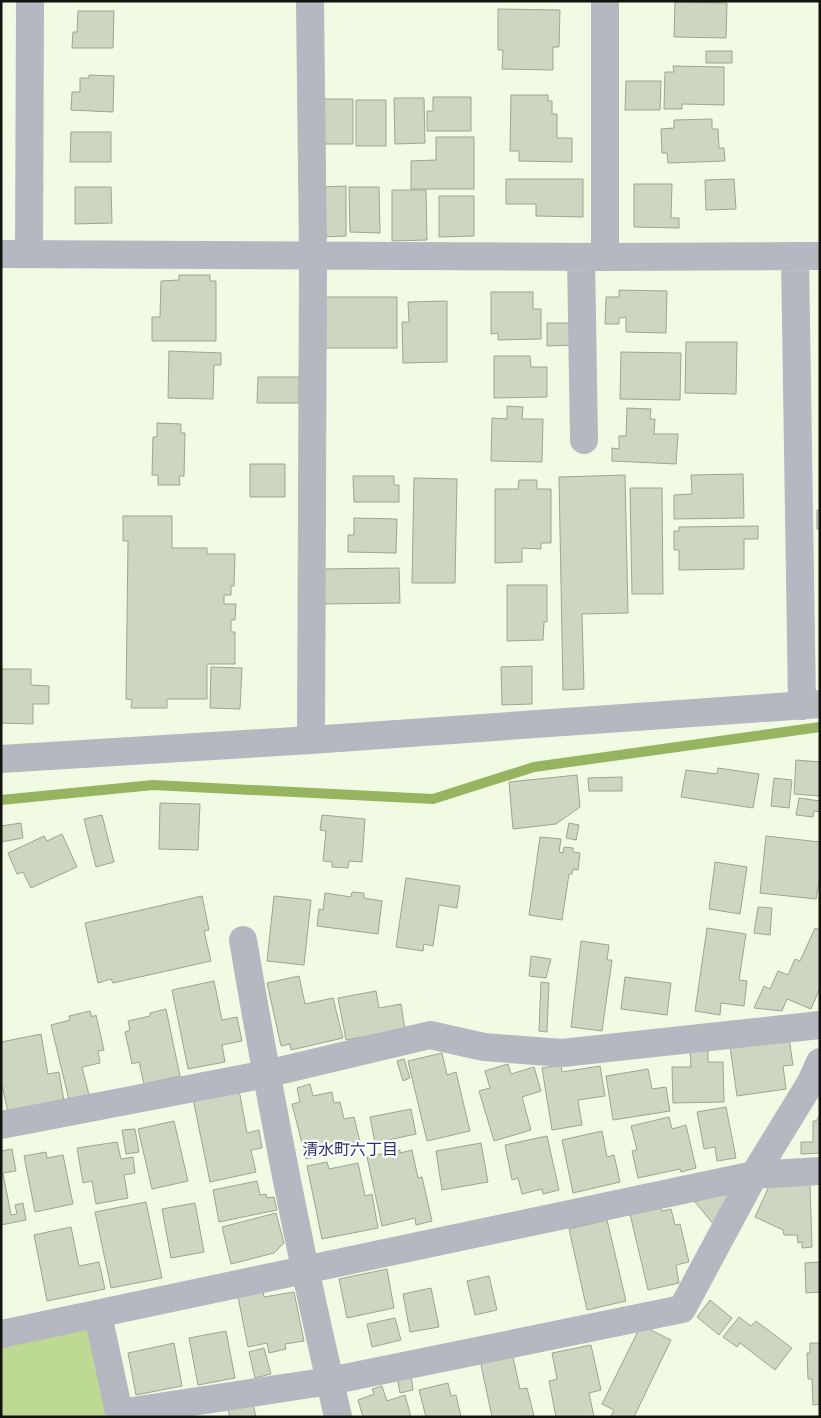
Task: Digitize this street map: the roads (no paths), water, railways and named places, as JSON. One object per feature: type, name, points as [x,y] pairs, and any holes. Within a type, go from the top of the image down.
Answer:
[{"type":"street","points":[[30,1],[30,254]]},
{"type":"street","points":[[310,1],[313,256],[311,740]]},
{"type":"street","points":[[584,440],[606,1]]},
{"type":"street","points":[[1,254],[593,257],[807,256],[811,705],[311,740],[1,759]]},
{"type":"street","points":[[244,940],[266,1074],[304,1269],[338,1417]]},
{"type":"street","points":[[1,1125],[266,1074],[430,1034],[484,1047],[562,1053],[820,1025]]},
{"type":"street","points":[[98,1315],[119,1415],[330,1381],[682,1309],[754,1175],[811,1082],[820,1062]]},
{"type":"street","points":[[1,1334],[754,1175],[820,1171]]},
{"type":"waterway","points":[[1,800],[153,785],[433,799],[534,767],[820,727]]},
{"type":"district","name":"清水町六丁目","points":[[350,1149]]}]
